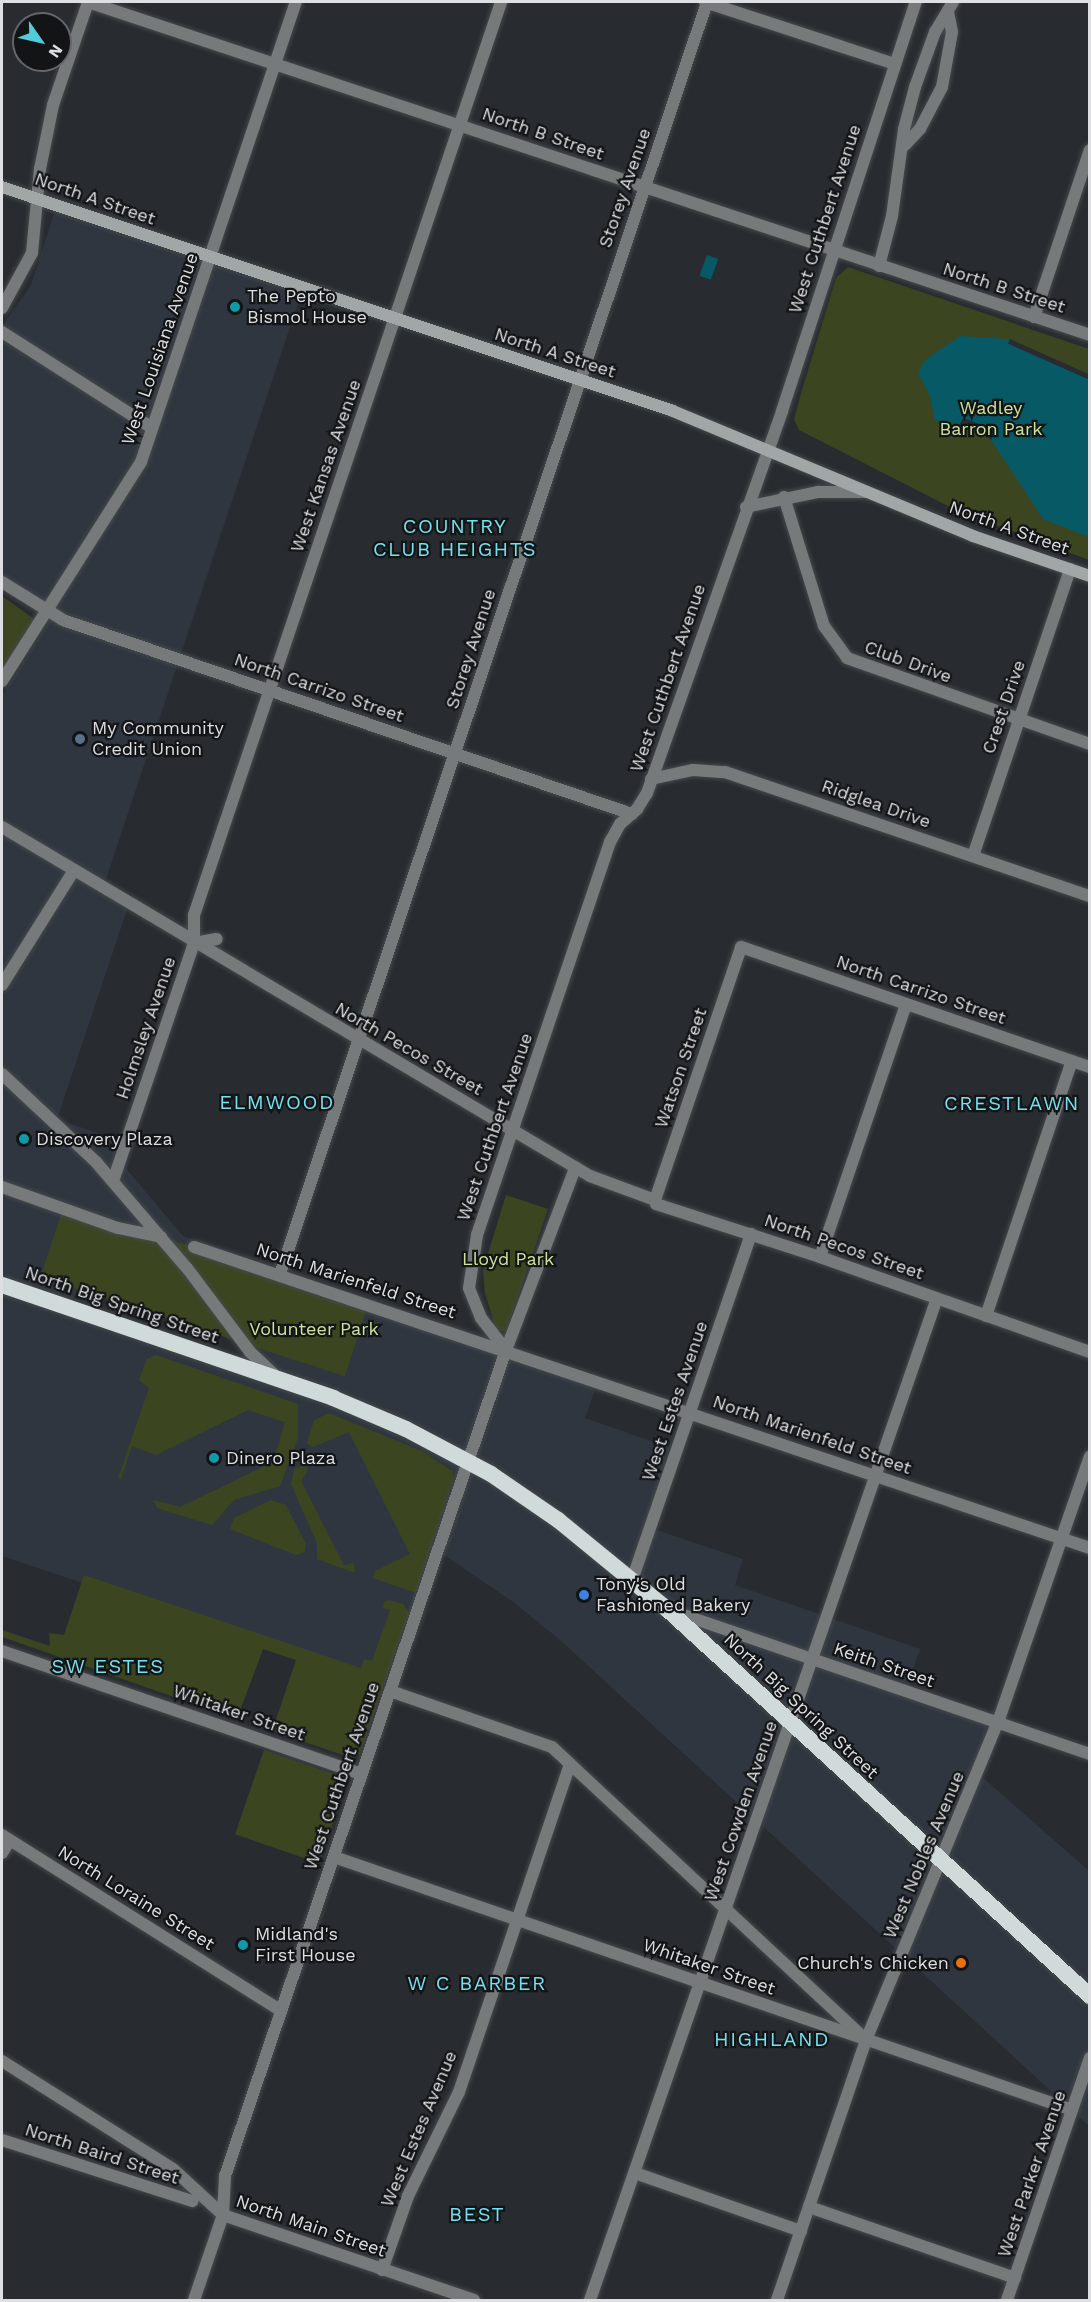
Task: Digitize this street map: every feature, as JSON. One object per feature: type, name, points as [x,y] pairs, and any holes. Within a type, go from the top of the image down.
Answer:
[{"type":"highway","name":"North Big Spring Street","points":[[2,1285],[279,1378],[406,1429],[469,1460],[558,1520],[668,1610],[1089,1996]]},
{"type":"main road","name":"North A Street","points":[[2,187],[580,380],[767,447],[866,492],[973,536],[1089,576]]},
{"type":"street","name":"North B Street","points":[[88,2],[1089,335]]},
{"type":"street","points":[[2,308],[32,253],[53,105],[88,2]]},
{"type":"street","name":"West Louisiana Avenue","points":[[2,681],[137,470],[296,2]]},
{"type":"street","name":"West Kansas Avenue","points":[[194,943],[194,915],[501,2]]},
{"type":"street","points":[[706,2],[895,64]]},
{"type":"street","name":"Storey Avenue","points":[[280,1274],[706,2]]},
{"type":"street","name":"West Cuthbert Avenue","points":[[506,1350],[481,1318],[469,1288],[477,1235],[610,842],[621,822],[632,814],[643,801],[651,779],[767,447],[916,2]]},
{"type":"street","points":[[905,146],[920,129],[942,87],[952,32],[950,7]]},
{"type":"street","points":[[879,266],[905,146],[904,129],[915,87],[935,32],[950,7]]},
{"type":"street","points":[[1034,317],[1089,150]]},
{"type":"street","points":[[2,332],[152,428]]},
{"type":"street","points":[[746,507],[784,497],[818,492],[866,492]]},
{"type":"street","name":"Club Drive","points":[[784,497],[822,622],[835,647],[860,665],[1089,744]]},
{"type":"street","name":"Crest Drive","points":[[973,856],[1070,569]]},
{"type":"street","name":"North Carrizo Street","points":[[2,582],[63,620],[632,814]]},
{"type":"street","name":"Ridglea Drive","points":[[651,779],[693,770],[725,772],[1089,896]]},
{"type":"street","name":"North Pecos Street","points":[[2,827],[73,872],[575,1168],[655,1200],[656,1204],[820,1257],[1089,1352]]},
{"type":"street","points":[[2,985],[73,872]]},
{"type":"street","name":"Holmsley Avenue","points":[[113,1181],[194,943],[217,939]]},
{"type":"street","name":"North Carrizo Street","points":[[741,948],[1089,1067]]},
{"type":"street","name":"Watson Street","points":[[655,1200],[741,948]]},
{"type":"street","points":[[820,1257],[906,1004]]},
{"type":"street","points":[[986,1316],[1072,1061]]},
{"type":"street","points":[[2,1075],[61,1126],[113,1181],[161,1237],[250,1352],[279,1378]]},
{"type":"street","name":"West Cuthbert Avenue","points":[[194,2301],[223,2215],[225,2176],[506,1350],[575,1168]]},
{"type":"street","points":[[2,1187],[118,1228],[161,1237]]},
{"type":"street","name":"West Estes Avenue","points":[[632,1580],[751,1234]]},
{"type":"street","name":"North Marienfeld Street","points":[[194,1247],[523,1355],[1089,1548]]},
{"type":"street","name":"West Cowden Avenue","points":[[590,2301],[937,1298]]},
{"type":"street","name":"West Nobles Avenue","points":[[777,2301],[866,2040],[998,1722],[1089,1456]]},
{"type":"street","name":"Keith Street","points":[[668,1610],[1089,1754]]},
{"type":"street","name":"Whitaker Street","points":[[2,1651],[362,1774]]},
{"type":"street","points":[[390,1691],[552,1747],[866,2040]]},
{"type":"street","name":"West Estes Avenue","points":[[382,2270],[408,2196],[459,2092],[570,1764]]},
{"type":"street","points":[[2,1853],[6,1838]]},
{"type":"street","name":"North Loraine Street","points":[[6,1838],[281,2011]]},
{"type":"street","name":"Whitaker Street","points":[[334,1857],[1072,2110]]},
{"type":"street","name":"West Parker Avenue","points":[[1007,2301],[1089,2058]]},
{"type":"street","name":"North Main Street","points":[[2,2061],[173,2169],[223,2215],[474,2301]]},
{"type":"street","name":"North Baird Street","points":[[2,2140],[192,2201]]},
{"type":"street","points":[[635,2174],[801,2231]]},
{"type":"street","points":[[809,2207],[1015,2278]]},
{"type":"shaded area","points":[[57,205],[305,282],[103,888],[129,904],[57,1119],[123,1142],[118,1159],[183,1236],[599,1378],[585,1418],[677,1450],[651,1528],[743,1559],[735,1585],[920,1649],[906,1690],[1004,1724],[981,1776],[1089,1871],[1089,2126],[560,1640],[512,1601],[438,1551],[392,1687],[2,1556],[2,695],[53,615],[2,582],[2,326],[31,285]],"holes":[[[100,1222],[251,1357],[248,1369],[70,1309]]]},
{"type":"green space","name":"Wadley Barron Park","points":[[848,267],[1089,349],[1089,560],[960,512],[799,430],[794,419],[802,390],[836,278]]},
{"type":"green space","points":[[2,596],[34,619],[2,670]]},
{"type":"green space","name":"Lloyd Park","points":[[506,1195],[548,1209],[506,1332],[496,1329],[485,1293],[483,1270]]},
{"type":"green space","name":"Volunteer Park","points":[[64,1205],[368,1304],[345,1376],[41,1277]]},
{"type":"green space","points":[[156,1355],[298,1404],[298,1438],[280,1486],[234,1500],[212,1525],[157,1508],[153,1500],[180,1507],[273,1462],[285,1422],[248,1410],[156,1455],[132,1446],[121,1479],[118,1478],[149,1388],[139,1380],[147,1359]]},
{"type":"green space","points":[[329,1413],[422,1451],[452,1471],[454,1478],[416,1593],[373,1578],[375,1571],[410,1554],[349,1432],[313,1447],[307,1443],[314,1420]]},
{"type":"green space","points":[[305,1464],[308,1470],[301,1481],[344,1565],[354,1563],[355,1573],[317,1559],[317,1543],[291,1484],[294,1469]]},
{"type":"green space","points":[[271,1500],[286,1505],[306,1544],[305,1552],[296,1555],[230,1529],[234,1518]]},
{"type":"green space","points":[[84,1575],[361,1668],[364,1659],[372,1661],[390,1610],[383,1608],[384,1602],[389,1600],[403,1604],[409,1613],[360,1754],[349,1757],[272,1731],[296,1660],[263,1649],[237,1719],[2,1637],[2,1630],[50,1646],[49,1633],[64,1635]]},
{"type":"green space","points":[[264,1750],[348,1779],[319,1863],[235,1834]]},
{"type":"water","points":[[707,255],[718,259],[711,280],[699,276]]},
{"type":"water","points":[[960,336],[1007,339],[1089,375],[1089,537],[1043,519],[986,432],[956,423],[935,421],[930,396],[918,373],[924,361]]},
{"type":"pier","points":[[1010,339],[1089,374],[1087,379],[1008,344]]},
{"type":"pier","points":[[963,418],[987,427],[993,435],[991,440],[984,433],[960,424]]},
{"type":"place","name":"The Pepto Bismol House","points":[[235,307]]},
{"type":"place","name":"My Community Credit Union","points":[[80,739]]},
{"type":"place","name":"Discovery Plaza","points":[[24,1139]]},
{"type":"place","name":"Dinero Plaza","points":[[214,1458]]},
{"type":"place","name":"Tony's Old Fashioned Bakery","points":[[584,1595]]},
{"type":"place","name":"Midland's First House","points":[[243,1945]]},
{"type":"place","name":"Church's Chicken","points":[[961,1963]]},
{"type":"district","name":"COUNTRY CLUB HEIGHTS","points":[[455,538]]},
{"type":"district","name":"ELMWOOD","points":[[277,1102]]},
{"type":"district","name":"CRESTLAWN","points":[[1012,1103]]},
{"type":"district","name":"SW ESTES","points":[[108,1666]]},
{"type":"district","name":"W C BARBER","points":[[477,1983]]},
{"type":"district","name":"HIGHLAND","points":[[772,2039]]},
{"type":"district","name":"BEST","points":[[477,2214]]}]
